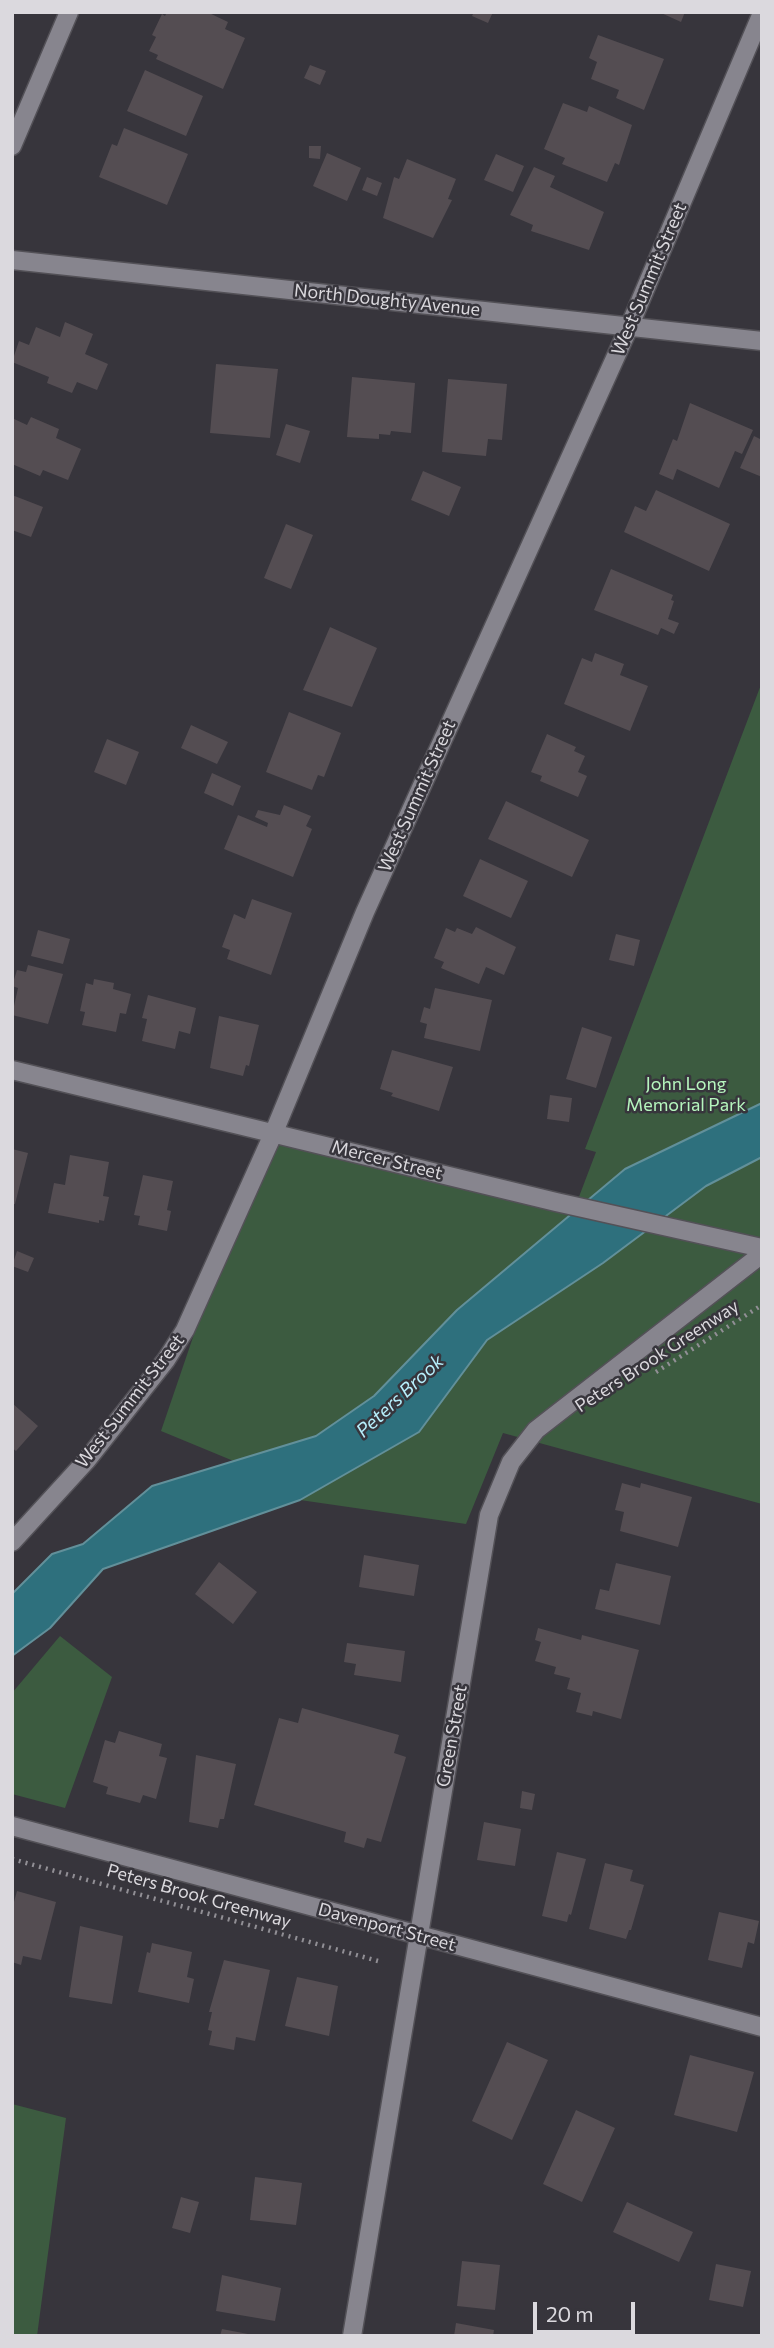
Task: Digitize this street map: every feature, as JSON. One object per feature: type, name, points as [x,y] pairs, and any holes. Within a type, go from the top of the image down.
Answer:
[{"type":"street","points":[[12,146],[69,12]]},
{"type":"street","name":"West Summit Street","points":[[12,1542],[87,1460],[185,1330],[274,1132],[365,912],[630,326],[762,13]]},
{"type":"street","name":"North Doughty Avenue","points":[[12,260],[762,341]]},
{"type":"street","name":"Mercer Street","points":[[12,1070],[556,1202],[762,1248]]},
{"type":"street","name":"Green Street","points":[[352,2336],[489,1515],[511,1462],[536,1430],[762,1254]]},
{"type":"street","name":"Davenport Street","points":[[12,1826],[762,2027]]},
{"type":"path","name":"Peters Brook Greenway","points":[[647,1378],[762,1305]]},
{"type":"path","name":"Peters Brook Greenway","points":[[12,1859],[378,1961]]},
{"type":"green space","name":"John Long Memorial Park","points":[[762,682],[762,1504],[503,1433],[466,1524],[300,1500],[236,1462],[161,1431],[263,1132],[577,1202],[596,1152],[585,1149]]},
{"type":"green space","points":[[60,1636],[112,1677],[65,1808],[12,1794],[12,1693]]},
{"type":"green space","points":[[12,2104],[66,2118],[37,2336],[12,2336]]},
{"type":"water","name":"Peters Brook","points":[[762,1103],[762,1157],[706,1186],[603,1263],[487,1340],[419,1432],[300,1500],[103,1569],[50,1628],[12,1656],[12,1594],[52,1554],[83,1544],[152,1486],[316,1436],[374,1396],[457,1310],[625,1169]]},
{"type":"building","points":[[167,12],[207,12],[228,22],[225,29],[245,38],[223,89],[156,59],[158,55],[149,51],[156,37],[152,35],[162,14],[165,16]]},
{"type":"building","points":[[474,12],[493,12],[488,23],[472,16]]},
{"type":"building","points":[[659,12],[685,12],[681,22]]},
{"type":"building","points":[[598,35],[664,59],[644,110],[616,98],[619,90],[591,79],[597,62],[589,58]]},
{"type":"building","points":[[310,65],[326,71],[320,85],[304,78]]},
{"type":"building","points":[[145,70],[203,96],[186,136],[127,111]]},
{"type":"building","points":[[563,103],[587,112],[589,106],[632,125],[619,165],[615,163],[607,182],[562,164],[565,158],[544,149]]},
{"type":"building","points":[[124,128],[188,154],[167,205],[99,177],[112,144],[117,146]]},
{"type":"building","points":[[309,146],[321,146],[320,159],[309,158]]},
{"type":"building","points":[[327,153],[361,168],[347,201],[313,186]]},
{"type":"building","points":[[496,154],[524,166],[513,192],[484,180]]},
{"type":"building","points":[[407,159],[456,179],[448,199],[452,200],[433,238],[383,218],[394,177],[399,179]]},
{"type":"building","points":[[534,167],[555,176],[550,187],[604,212],[589,250],[531,231],[533,225],[510,215]]},
{"type":"building","points":[[367,177],[382,183],[377,196],[362,190]]},
{"type":"building","points":[[65,322],[93,334],[85,354],[108,364],[97,390],[77,382],[72,393],[47,383],[49,377],[12,362],[19,341],[29,345],[36,327],[60,337]]},
{"type":"building","points":[[216,364],[278,369],[270,438],[210,433]]},
{"type":"building","points":[[352,377],[415,383],[411,433],[391,431],[390,435],[379,434],[379,439],[347,437]]},
{"type":"building","points":[[448,379],[507,384],[502,440],[488,439],[486,456],[442,452]]},
{"type":"building","points":[[690,403],[753,430],[742,454],[735,451],[719,488],[677,469],[673,480],[659,474],[673,439],[677,441]]},
{"type":"building","points":[[31,417],[59,429],[56,438],[81,449],[68,480],[43,470],[40,476],[12,464],[12,418],[27,425]]},
{"type":"building","points":[[286,424],[310,431],[300,463],[276,455]]},
{"type":"building","points":[[754,436],[762,440],[762,477],[740,468]]},
{"type":"building","points":[[423,471],[461,487],[449,516],[411,500]]},
{"type":"building","points":[[656,490],[730,524],[709,571],[624,532],[635,506],[646,511]]},
{"type":"building","points":[[12,495],[43,507],[31,537],[12,530]]},
{"type":"building","points":[[286,524],[313,535],[291,589],[264,578]]},
{"type":"building","points":[[611,569],[673,595],[671,600],[674,601],[668,619],[679,623],[674,634],[661,628],[658,635],[594,610]]},
{"type":"building","points":[[330,627],[377,648],[352,707],[303,690]]},
{"type":"building","points":[[595,653],[624,664],[620,675],[648,686],[630,731],[564,704],[582,658],[592,662]]},
{"type":"building","points":[[289,712],[341,733],[324,777],[318,775],[312,790],[266,772]]},
{"type":"building","points":[[191,725],[228,742],[217,764],[181,748]]},
{"type":"building","points":[[547,734],[576,747],[574,751],[585,756],[578,772],[587,776],[578,797],[540,781],[542,776],[531,772]]},
{"type":"building","points":[[107,739],[139,752],[126,785],[94,772]]},
{"type":"building","points":[[212,773],[241,786],[233,806],[204,793]]},
{"type":"building","points":[[506,801],[589,840],[572,877],[488,839]]},
{"type":"building","points":[[284,805],[311,816],[306,826],[312,829],[293,877],[224,849],[238,815],[267,827],[268,823],[255,817],[258,810],[280,815]]},
{"type":"building","points":[[480,859],[528,881],[511,918],[463,896]]},
{"type":"building","points":[[252,899],[292,913],[271,975],[227,959],[230,950],[222,947],[234,914],[245,919]]},
{"type":"building","points":[[476,927],[516,947],[504,975],[486,967],[479,984],[441,968],[444,962],[434,958],[446,928],[455,932],[457,928],[472,934]]},
{"type":"building","points":[[38,930],[70,939],[63,964],[31,956]]},
{"type":"building","points":[[616,934],[640,940],[634,966],[609,960]]},
{"type":"building","points":[[28,965],[63,974],[48,1024],[12,1015],[18,988],[12,986],[17,970],[26,972]]},
{"type":"building","points":[[94,979],[114,983],[113,989],[131,994],[126,1014],[120,1013],[116,1032],[82,1025],[85,1012],[80,1011],[86,983],[93,985]]},
{"type":"building","points":[[435,988],[492,1000],[480,1051],[424,1038],[427,1024],[420,1022],[424,1007],[430,1009]]},
{"type":"building","points":[[148,995],[196,1008],[190,1034],[179,1031],[175,1049],[142,1041],[147,1019],[142,1018]]},
{"type":"building","points":[[219,1016],[259,1025],[249,1066],[246,1065],[243,1076],[210,1068]]},
{"type":"building","points":[[582,1027],[612,1037],[596,1088],[566,1079]]},
{"type":"building","points":[[392,1050],[453,1067],[439,1111],[391,1096],[393,1093],[380,1089]]},
{"type":"building","points":[[550,1095],[572,1098],[569,1122],[547,1119]]},
{"type":"building","points":[[12,1149],[28,1153],[15,1204],[12,1204]]},
{"type":"building","points":[[70,1155],[109,1162],[103,1196],[109,1197],[104,1221],[99,1220],[99,1223],[48,1213],[54,1183],[65,1185]]},
{"type":"building","points":[[143,1175],[173,1181],[167,1210],[171,1211],[167,1231],[138,1225],[140,1216],[134,1215]]},
{"type":"building","points":[[17,1251],[34,1258],[28,1272],[12,1266]]},
{"type":"building","points":[[12,1403],[38,1426],[16,1451],[12,1448]]},
{"type":"building","points":[[622,1483],[640,1488],[641,1483],[692,1497],[678,1547],[620,1531],[624,1512],[615,1510]]},
{"type":"building","points":[[364,1555],[419,1565],[414,1596],[359,1587]]},
{"type":"building","points":[[219,1562],[257,1592],[233,1624],[195,1594]]},
{"type":"building","points":[[616,1563],[671,1576],[660,1625],[595,1609],[600,1589],[609,1591]]},
{"type":"building","points":[[538,1628],[581,1640],[582,1635],[639,1650],[621,1719],[593,1711],[592,1716],[576,1712],[581,1693],[567,1689],[570,1678],[554,1674],[556,1667],[535,1661],[541,1642],[535,1640]]},
{"type":"building","points":[[347,1643],[405,1651],[401,1682],[354,1675],[356,1664],[344,1662]]},
{"type":"building","points":[[302,1708],[399,1735],[394,1753],[406,1757],[381,1842],[367,1838],[364,1848],[344,1842],[346,1832],[254,1805],[279,1718],[298,1723]]},
{"type":"building","points":[[119,1731],[162,1744],[159,1756],[167,1758],[156,1799],[143,1795],[140,1803],[106,1794],[108,1787],[93,1782],[105,1740],[115,1743]]},
{"type":"building","points":[[196,1755],[236,1764],[224,1819],[220,1819],[218,1828],[189,1822]]},
{"type":"building","points":[[522,1791],[535,1794],[532,1810],[520,1808]]},
{"type":"building","points":[[484,1822],[521,1829],[515,1866],[477,1860]]},
{"type":"building","points":[[557,1852],[586,1859],[567,1922],[542,1916]]},
{"type":"building","points":[[605,1863],[633,1870],[630,1881],[644,1885],[626,1939],[589,1929]]},
{"type":"building","points":[[17,1891],[56,1902],[41,1960],[23,1956],[21,1965],[12,1962],[12,1909]]},
{"type":"building","points":[[719,1912],[759,1921],[754,1944],[748,1942],[742,1968],[708,1960]]},
{"type":"building","points":[[80,1926],[123,1936],[112,2004],[69,1997]]},
{"type":"building","points":[[152,1943],[192,1952],[187,1977],[194,1979],[189,2003],[138,1992],[147,1952],[150,1953]]},
{"type":"building","points":[[224,1960],[270,1970],[255,2041],[236,2037],[234,2050],[209,2045],[212,2031],[208,2030],[212,2012],[209,2012]]},
{"type":"building","points":[[297,1977],[338,1986],[329,2036],[285,2026]]},
{"type":"building","points":[[507,2042],[548,2060],[512,2140],[472,2121]]},
{"type":"building","points":[[690,2055],[754,2072],[737,2132],[674,2115]]},
{"type":"building","points":[[576,2110],[615,2128],[582,2202],[543,2184]]},
{"type":"building","points":[[255,2177],[302,2183],[296,2225],[250,2220]]},
{"type":"building","points":[[181,2197],[199,2202],[190,2233],[172,2228]]},
{"type":"building","points":[[627,2202],[693,2232],[679,2262],[613,2232]]},
{"type":"building","points":[[462,2261],[500,2265],[495,2310],[457,2306]]},
{"type":"building","points":[[716,2264],[751,2271],[743,2307],[709,2300]]},
{"type":"building","points":[[222,2275],[281,2288],[275,2321],[216,2311]]},
{"type":"building","points":[[456,2323],[494,2330],[493,2336],[454,2336]]},
{"type":"building","points":[[222,2329],[248,2334],[248,2336],[220,2336]]}]
